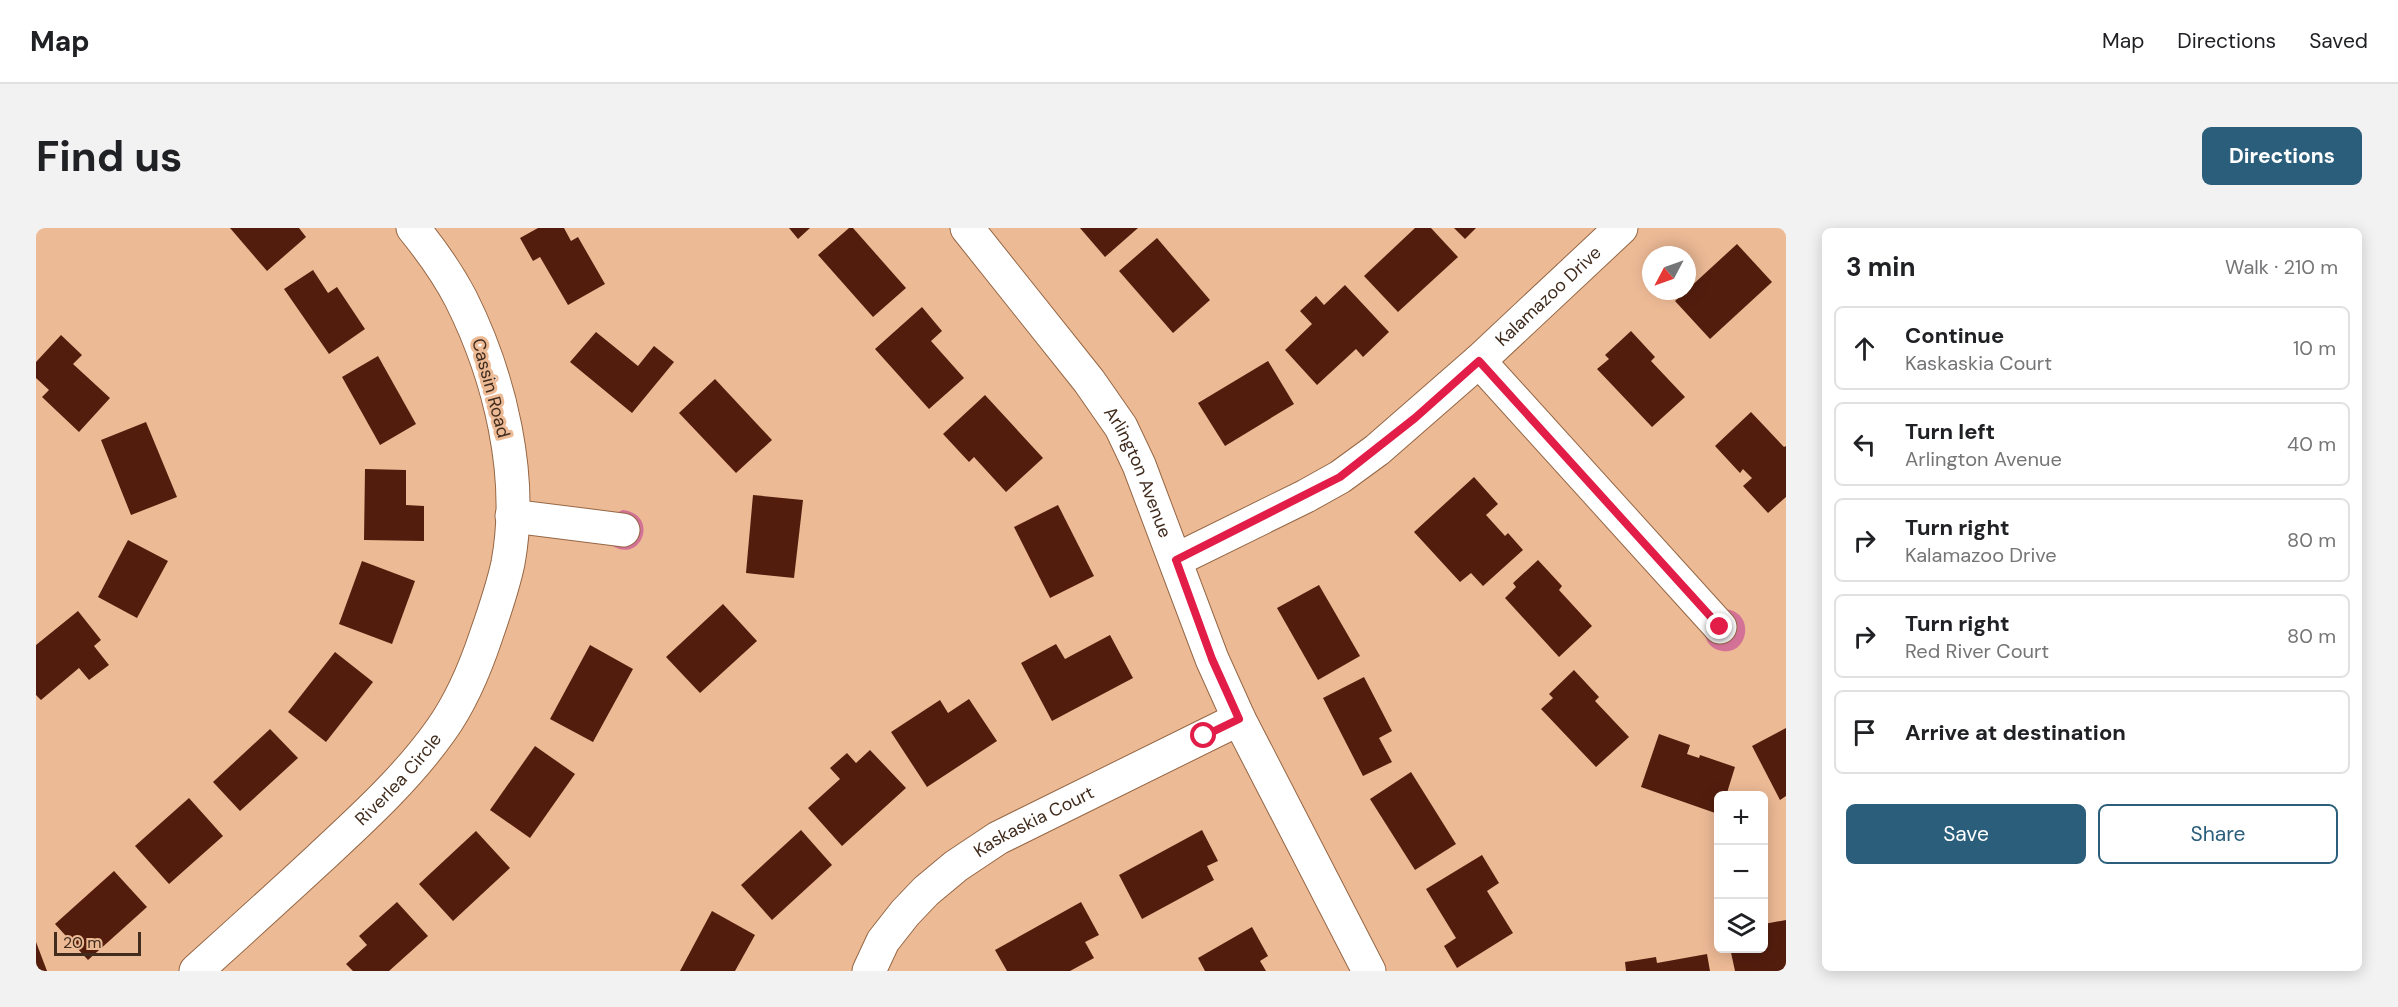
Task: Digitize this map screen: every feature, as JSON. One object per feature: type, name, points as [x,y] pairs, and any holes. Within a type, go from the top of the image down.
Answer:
[{"type":"street","name":"Cassin Road","points":[[413,228],[432,252],[461,298],[484,352],[500,406],[510,467],[512,523]]},
{"type":"street","name":"Arlington Avenue","points":[[967,228],[1082,372],[1120,427],[1139,465],[1212,659],[1239,719],[1369,971]]},
{"type":"street","name":"Kalamazoo Drive","points":[[1176,560],[1340,477],[1384,444],[1479,361],[1621,228]]},
{"type":"street","points":[[1479,361],[1720,627]]},
{"type":"street","points":[[512,523],[623,530]]},
{"type":"street","name":"Riverlea Circle","points":[[196,971],[364,818],[412,767],[442,728],[472,675],[494,616],[508,564],[512,523]]},
{"type":"street","name":"Kaskaskia Court","points":[[869,971],[884,940],[905,913],[926,891],[956,866],[998,838],[1239,719]]},
{"type":"shaded area","points":[[623,510],[635,514],[641,521],[643,529],[642,538],[630,549],[621,549],[610,544],[611,515]]},
{"type":"shaded area","points":[[1721,609],[1733,611],[1740,616],[1744,624],[1745,633],[1742,641],[1737,648],[1729,651],[1712,647],[1704,632]]},
{"type":"building","points":[[230,228],[299,228],[306,237],[267,271]]},
{"type":"building","points":[[538,228],[564,228],[571,241],[578,237],[605,284],[568,305],[540,257],[533,261],[520,238]]},
{"type":"building","points":[[789,228],[810,228],[798,239]]},
{"type":"building","points":[[849,228],[853,228],[906,288],[873,317],[818,255]]},
{"type":"building","points":[[1080,228],[1138,228],[1105,257]]},
{"type":"building","points":[[1415,228],[1431,228],[1458,257],[1398,312],[1364,276]]},
{"type":"building","points":[[1454,228],[1476,228],[1465,239]]},
{"type":"building","points":[[1157,238],[1210,300],[1173,333],[1119,271]]},
{"type":"building","points":[[1737,244],[1772,282],[1710,339],[1675,301],[1696,300],[1696,282]]},
{"type":"building","points":[[313,270],[328,293],[337,287],[365,329],[329,354],[284,289]]},
{"type":"building","points":[[1345,285],[1389,332],[1363,357],[1356,349],[1317,385],[1285,350],[1312,324],[1300,311],[1316,296],[1324,305]]},
{"type":"building","points":[[922,307],[942,331],[931,341],[964,378],[929,409],[875,349]]},
{"type":"building","points":[[1631,331],[1655,357],[1651,361],[1685,397],[1652,427],[1597,369],[1609,359],[1605,355]]},
{"type":"building","points":[[596,332],[638,366],[654,346],[674,362],[632,413],[570,362]]},
{"type":"building","points":[[61,335],[82,355],[73,364],[110,398],[79,432],[42,397],[49,390],[36,378],[36,362]]},
{"type":"building","points":[[378,356],[416,424],[380,445],[342,377]]},
{"type":"building","points":[[1268,361],[1294,404],[1225,446],[1198,403]]},
{"type":"building","points":[[715,379],[772,440],[736,473],[679,413]]},
{"type":"building","points":[[985,395],[1043,458],[1006,492],[974,457],[969,462],[943,434]]},
{"type":"building","points":[[1751,412],[1784,447],[1786,446],[1786,497],[1768,513],[1743,486],[1752,478],[1743,469],[1740,473],[1715,446]]},
{"type":"building","points":[[146,422],[177,497],[131,515],[101,440]]},
{"type":"building","points":[[365,469],[406,470],[406,505],[424,506],[424,541],[364,540]]},
{"type":"building","points":[[1474,477],[1498,504],[1486,515],[1505,536],[1508,533],[1523,550],[1483,586],[1471,573],[1460,582],[1414,532]]},
{"type":"building","points":[[753,495],[803,500],[794,578],[746,573]]},
{"type":"building","points":[[1058,505],[1094,576],[1050,598],[1014,527]]},
{"type":"building","points":[[128,540],[168,561],[137,618],[98,597]]},
{"type":"building","points":[[1538,560],[1562,586],[1559,590],[1592,626],[1559,657],[1505,598],[1516,587],[1513,583]]},
{"type":"building","points":[[362,561],[415,581],[392,644],[339,624]]},
{"type":"building","points":[[1319,585],[1360,656],[1318,680],[1277,608]]},
{"type":"building","points":[[723,604],[757,641],[700,693],[666,657]]},
{"type":"building","points":[[78,611],[101,640],[94,646],[109,665],[89,680],[79,668],[41,700],[36,695],[36,645]]},
{"type":"building","points":[[1110,635],[1133,678],[1052,721],[1021,663],[1056,644],[1065,659]]},
{"type":"building","points":[[590,645],[633,669],[593,742],[550,719]]},
{"type":"building","points":[[335,652],[373,682],[326,742],[288,712]]},
{"type":"building","points":[[1574,670],[1599,697],[1595,701],[1629,737],[1596,767],[1541,709],[1553,698],[1549,694]]},
{"type":"building","points":[[1364,677],[1392,731],[1379,738],[1392,762],[1363,776],[1323,698]]},
{"type":"building","points":[[969,699],[997,741],[927,787],[891,732],[940,700],[948,713]]},
{"type":"building","points":[[1786,728],[1786,796],[1780,800],[1752,746]]},
{"type":"building","points":[[270,729],[298,758],[240,811],[213,782]]},
{"type":"building","points":[[1659,734],[1690,745],[1687,754],[1699,758],[1700,755],[1735,767],[1728,791],[1714,791],[1714,813],[1641,787]]},
{"type":"building","points":[[535,746],[575,774],[530,838],[490,810]]},
{"type":"building","points":[[870,750],[906,788],[842,846],[808,808],[840,779],[830,768],[847,753],[856,763]]},
{"type":"building","points":[[1411,772],[1456,844],[1415,870],[1370,799]]},
{"type":"building","points":[[189,798],[223,836],[169,884],[135,846]]},
{"type":"building","points":[[801,830],[832,865],[772,920],[741,885]]},
{"type":"building","points":[[1202,830],[1218,861],[1207,866],[1214,880],[1142,919],[1119,875]]},
{"type":"building","points":[[476,831],[510,868],[453,921],[419,884]]},
{"type":"building","points":[[1482,855],[1499,883],[1487,891],[1513,933],[1457,968],[1444,946],[1456,938],[1426,889]]},
{"type":"building","points":[[114,871],[147,907],[88,960],[55,924]]},
{"type":"building","points":[[397,902],[428,936],[389,971],[353,971],[346,964],[367,945],[359,936]]},
{"type":"building","points":[[1081,902],[1099,935],[1085,942],[1094,958],[1070,971],[1007,971],[995,950]]},
{"type":"building","points":[[712,911],[755,935],[735,971],[680,971]]},
{"type":"building","points":[[1786,920],[1786,971],[1735,971],[1731,953],[1768,953],[1768,923]]},
{"type":"building","points":[[1252,927],[1268,956],[1260,961],[1266,971],[1205,971],[1198,958]]},
{"type":"building","points":[[36,942],[47,971],[36,971]]},
{"type":"building","points":[[1707,954],[1710,971],[1626,971],[1625,962],[1656,957],[1657,963]]},
{"type":"route","points":[[1204,736],[1239,719],[1212,659],[1176,560],[1340,477],[1377,450],[1479,361],[1720,627]]}]
